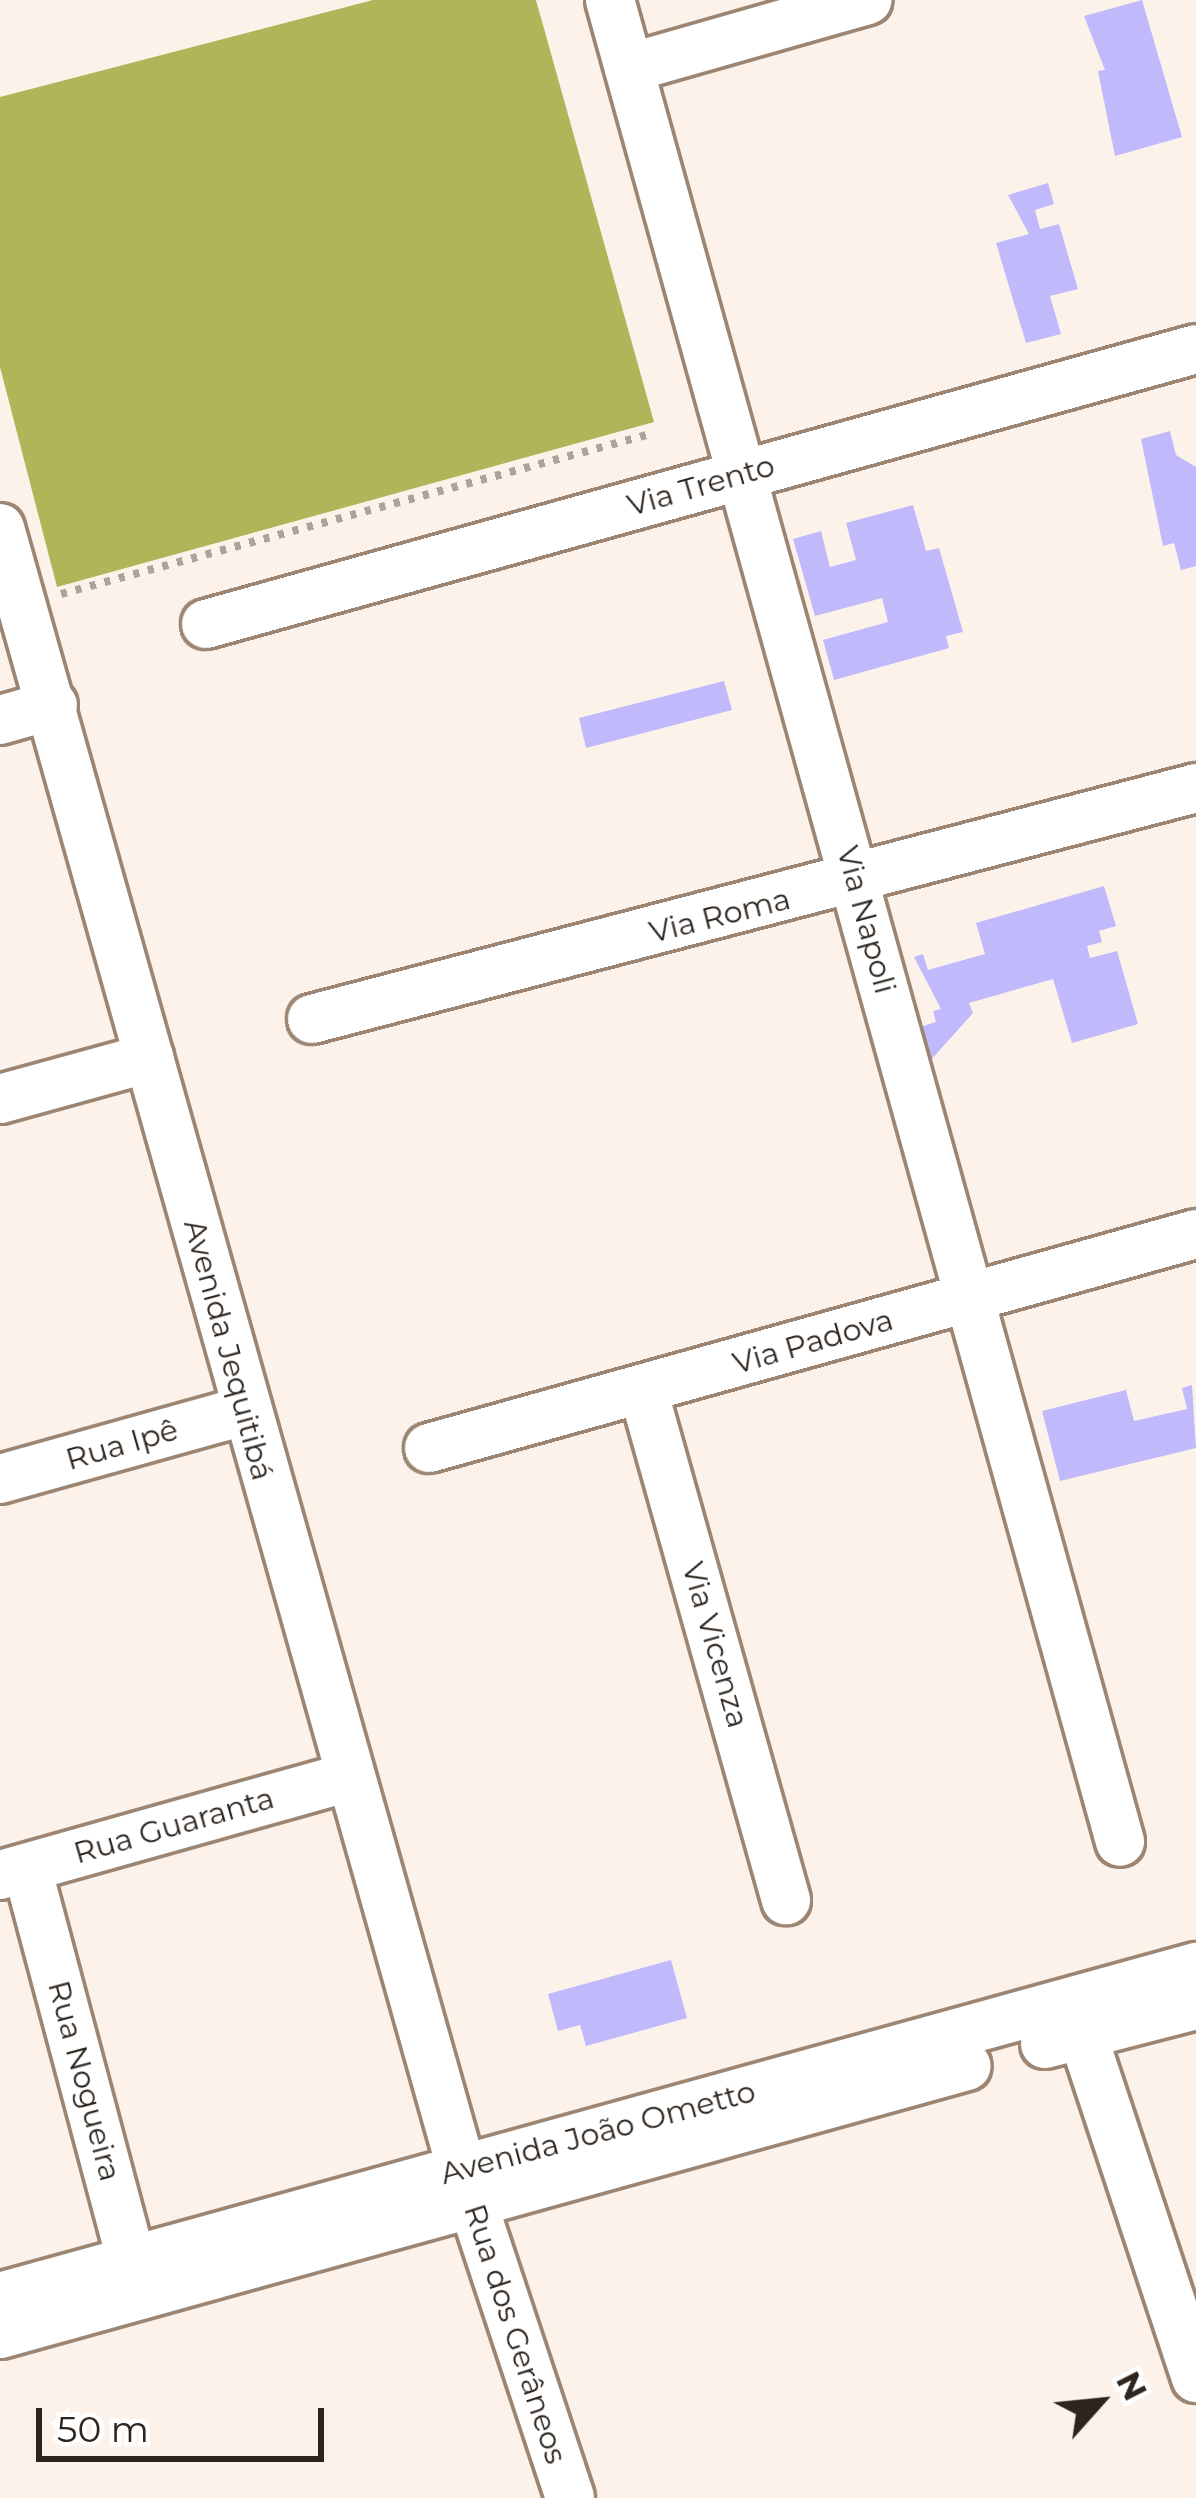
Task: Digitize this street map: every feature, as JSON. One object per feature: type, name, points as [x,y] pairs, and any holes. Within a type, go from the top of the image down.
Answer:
[{"type":"street","name":"Via Napoli","points":[[610,0],[857,882],[964,1300],[1120,1842]]},
{"type":"street","points":[[629,68],[867,0]]},
{"type":"street","name":"Via Trento","points":[[206,624],[1196,349]]},
{"type":"street","name":"Avenida Jequitibá","points":[[0,528],[53,706],[244,1411],[467,2187]]},
{"type":"street","points":[[0,719],[53,706]]},
{"type":"street","name":"Via Roma","points":[[311,1018],[857,882],[1196,788]]},
{"type":"street","points":[[0,1099],[149,1058]]},
{"type":"street","name":"Via Padova","points":[[429,1448],[1196,1234]]},
{"type":"street","name":"Via Vicenza","points":[[643,1390],[786,1900]]},
{"type":"street","name":"Rua Ipê","points":[[0,1479],[244,1411]]},
{"type":"street","name":"Rua Guaranta","points":[[14,1872],[348,1777]]},
{"type":"street","name":"Rua Nogueira","points":[[14,1872],[137,2278]]},
{"type":"street","name":"Avenida João Ometto","points":[[0,2334],[137,2278],[1076,2019],[1196,1967]]},
{"type":"street","name":"Avenida João Ometto","points":[[1076,2019],[1196,2005]]},
{"type":"street","points":[[1076,2019],[1196,2378]]},
{"type":"street","name":"Rua dos Gerâneos","points":[[467,2187],[570,2498]]},
{"type":"street","name":"Avenida João Ometto","points":[[0,2297],[137,2278]]},
{"type":"path","points":[[58,594],[650,434]]},
{"type":"shaded area","points":[[373,0],[536,0],[654,422],[57,587],[0,367],[0,97]]},
{"type":"building","points":[[1142,0],[1182,137],[1115,156],[1098,71],[1105,70],[1084,16]]},
{"type":"building","points":[[1048,183],[1054,204],[1035,210],[1040,229],[1059,224],[1078,289],[1050,296],[1061,334],[1026,343],[996,243],[1029,234],[1008,195]]},
{"type":"building","points":[[1170,431],[1176,455],[1196,467],[1196,566],[1181,570],[1174,543],[1163,546],[1141,439]]},
{"type":"building","points":[[913,505],[926,551],[939,548],[963,632],[946,636],[949,648],[834,680],[823,640],[888,622],[882,598],[815,616],[793,539],[821,531],[830,567],[856,560],[846,523]]},
{"type":"building","points":[[724,681],[732,710],[586,748],[579,718]]},
{"type":"building","points":[[1104,886],[1116,926],[1099,931],[1102,942],[1087,946],[1090,958],[1117,951],[1138,1024],[1072,1043],[1053,979],[969,1003],[973,1013],[930,1061],[920,1027],[936,1022],[933,1011],[941,1009],[914,957],[923,954],[928,970],[985,954],[976,923]]},
{"type":"building","points":[[1192,1385],[1196,1448],[1060,1481],[1042,1411],[1126,1390],[1134,1421],[1187,1409],[1182,1388]]},
{"type":"building","points":[[671,1960],[687,2018],[586,2046],[580,2025],[558,2031],[548,1994]]}]
